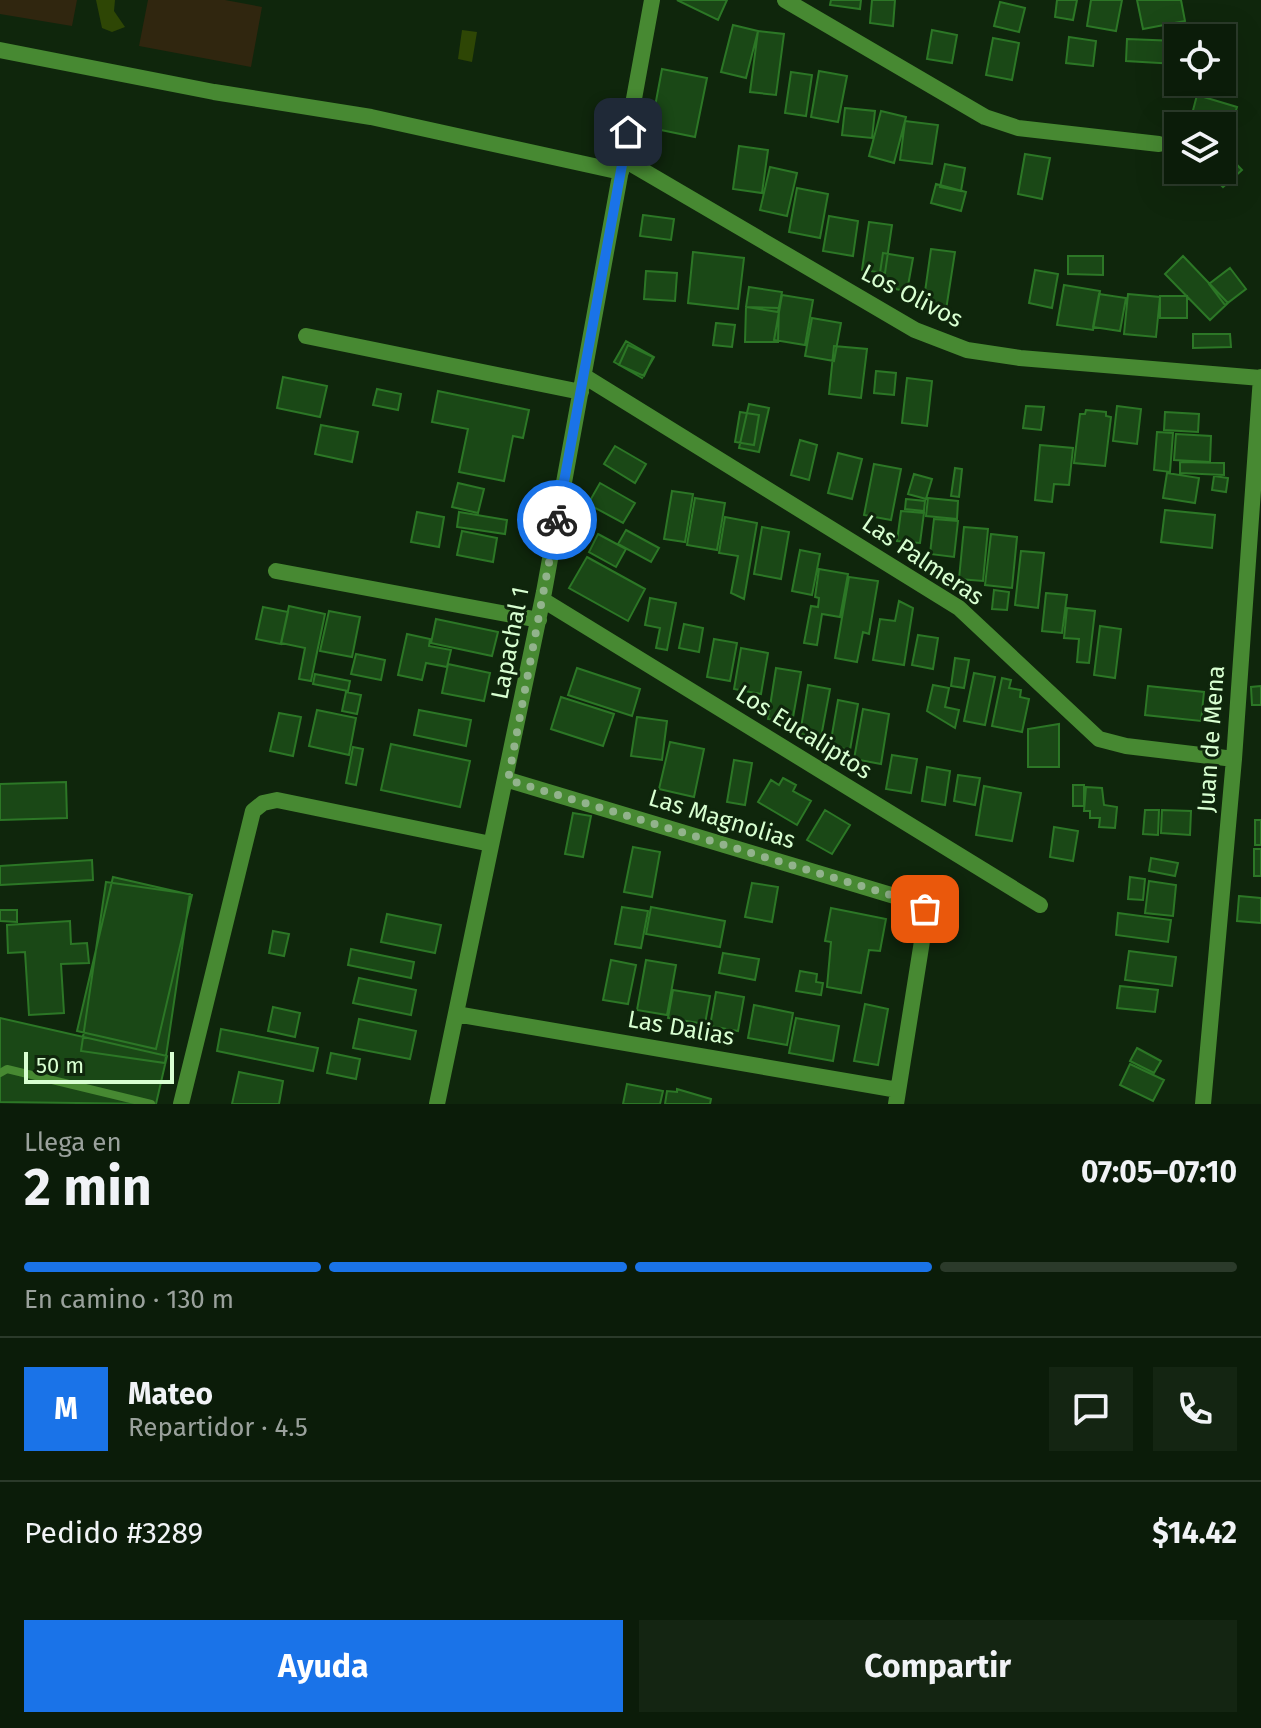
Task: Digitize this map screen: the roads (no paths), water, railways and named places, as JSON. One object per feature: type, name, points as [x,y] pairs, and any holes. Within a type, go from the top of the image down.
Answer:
[{"type":"street","name":"Lapachal 1","points":[[437,1104],[491,844],[508,780],[652,0]]},
{"type":"street","points":[[785,0],[985,117],[1018,128],[1159,144]]},
{"type":"street","name":"Los Olivos","points":[[0,50],[622,165],[915,330],[967,350],[1261,378]]},
{"type":"street","points":[[306,336],[582,384]]},
{"type":"street","name":"Juan de Mena","points":[[1203,1104],[1234,759],[1261,378]]},
{"type":"street","name":"Las Palmeras","points":[[582,384],[959,608],[1099,739],[1234,759]]},
{"type":"street","points":[[276,571],[539,620]]},
{"type":"street","name":"Los Eucaliptos","points":[[543,600],[1040,905]]},
{"type":"street","name":"Las Magnolias","points":[[508,780],[921,904],[926,916],[897,1097]]},
{"type":"street","points":[[181,1104],[253,811],[257,807],[277,800],[491,844]]},
{"type":"street","name":"Las Dalias","points":[[456,1014],[897,1097]]},
{"type":"lane","points":[[0,1073],[7,1069],[151,1104]]}]
